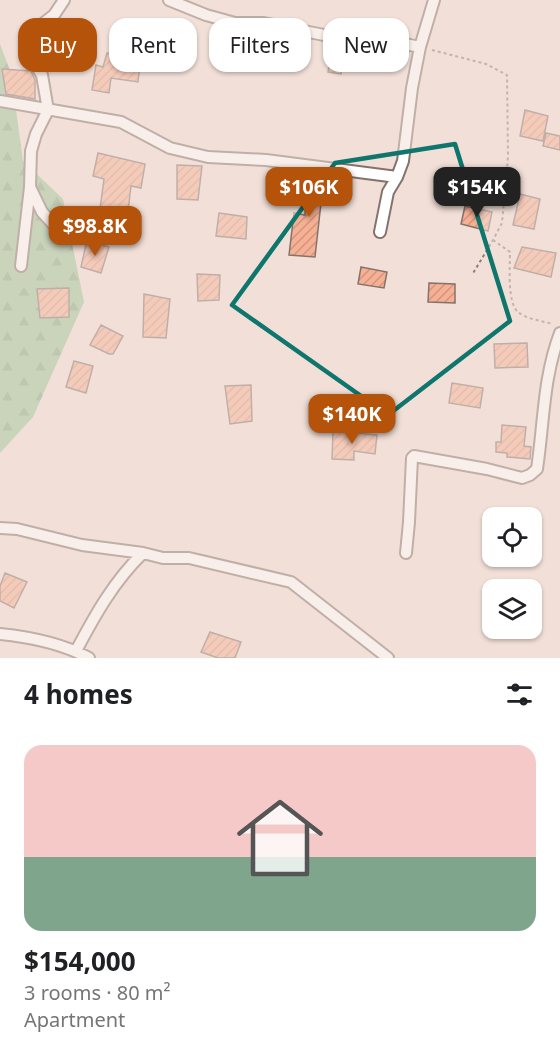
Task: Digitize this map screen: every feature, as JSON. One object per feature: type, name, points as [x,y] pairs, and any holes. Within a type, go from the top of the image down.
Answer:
[{"type":"street","points":[[21,266],[30,187],[31,151],[36,134],[48,110],[42,75],[27,51],[25,43],[31,33],[54,15],[64,0]]},
{"type":"street","points":[[169,0],[206,15],[235,23],[264,23],[349,40],[375,38],[420,47]]},
{"type":"street","points":[[380,232],[388,192],[403,161],[412,88],[420,47],[434,0]]},
{"type":"street","points":[[0,101],[121,122],[170,148],[208,157],[266,160],[397,177]]},
{"type":"street","points":[[30,187],[42,212],[54,225],[101,235]]},
{"type":"street","points":[[405,554],[412,458],[414,456],[487,469],[522,478],[537,469],[550,358],[560,333]]},
{"type":"street","points":[[0,528],[16,529],[82,545],[144,553],[163,558],[189,558],[291,582],[388,658]]},
{"type":"street","points":[[0,634],[19,636],[82,655],[98,610],[124,571],[144,553]]},
{"type":"path","points":[[420,47],[486,64],[507,75],[508,157],[502,223],[472,275]]},
{"type":"path","points":[[493,240],[510,252],[511,298],[514,308],[520,314],[560,326]]},
{"type":"highlighted area","points":[[455,144],[510,321],[388,415],[232,305],[335,163]]},
{"type":"green space","points":[[0,44],[11,73],[23,161],[63,199],[84,302],[33,417],[0,453]]},
{"type":"building","points":[[107,53],[109,53],[109,72],[139,72],[138,82],[111,78],[109,93],[92,90],[97,65],[103,67]]},
{"type":"building","points":[[2,69],[31,72],[35,80],[35,99],[6,94]]},
{"type":"building","points":[[525,110],[548,116],[543,141],[520,136]]},
{"type":"building","points":[[546,133],[560,136],[560,150],[543,146]]},
{"type":"building","points":[[98,153],[145,164],[141,188],[131,186],[127,220],[99,216],[104,179],[93,176]]},
{"type":"building","points":[[177,165],[202,166],[198,200],[177,199]]},
{"type":"building","points":[[306,174],[326,175],[325,203],[321,203],[315,257],[289,255],[294,213],[305,215]]},
{"type":"building","points":[[520,194],[540,199],[534,229],[513,225]]},
{"type":"building","points":[[465,206],[492,212],[488,231],[461,224]]},
{"type":"building","points":[[219,213],[247,217],[246,239],[216,236]]},
{"type":"building","points":[[87,240],[109,247],[101,273],[81,267]]},
{"type":"building","points":[[522,247],[556,253],[551,277],[514,268]]},
{"type":"building","points":[[361,267],[387,272],[384,288],[358,284]]},
{"type":"building","points":[[197,274],[220,275],[219,300],[198,301]]},
{"type":"building","points":[[429,283],[455,284],[455,303],[428,302]]},
{"type":"building","points":[[69,288],[69,317],[40,318],[37,289]]},
{"type":"building","points":[[144,294],[170,299],[166,338],[143,337]]},
{"type":"building","points":[[101,325],[123,336],[113,354],[90,345]]},
{"type":"building","points":[[527,343],[528,367],[495,368],[494,344]]},
{"type":"building","points":[[74,361],[93,366],[86,393],[66,387]]},
{"type":"building","points":[[452,383],[483,388],[480,408],[449,403]]},
{"type":"building","points":[[251,385],[252,421],[230,424],[225,386]]},
{"type":"building","points":[[502,425],[526,427],[524,446],[531,447],[530,459],[507,457],[507,453],[496,452],[496,442],[501,442]]},
{"type":"building","points":[[333,431],[377,435],[375,454],[354,451],[354,460],[332,459]]},
{"type":"building","points":[[5,573],[27,582],[14,608],[0,601],[0,586]]},
{"type":"building","points":[[210,632],[241,642],[235,658],[218,658],[201,652]]}]
